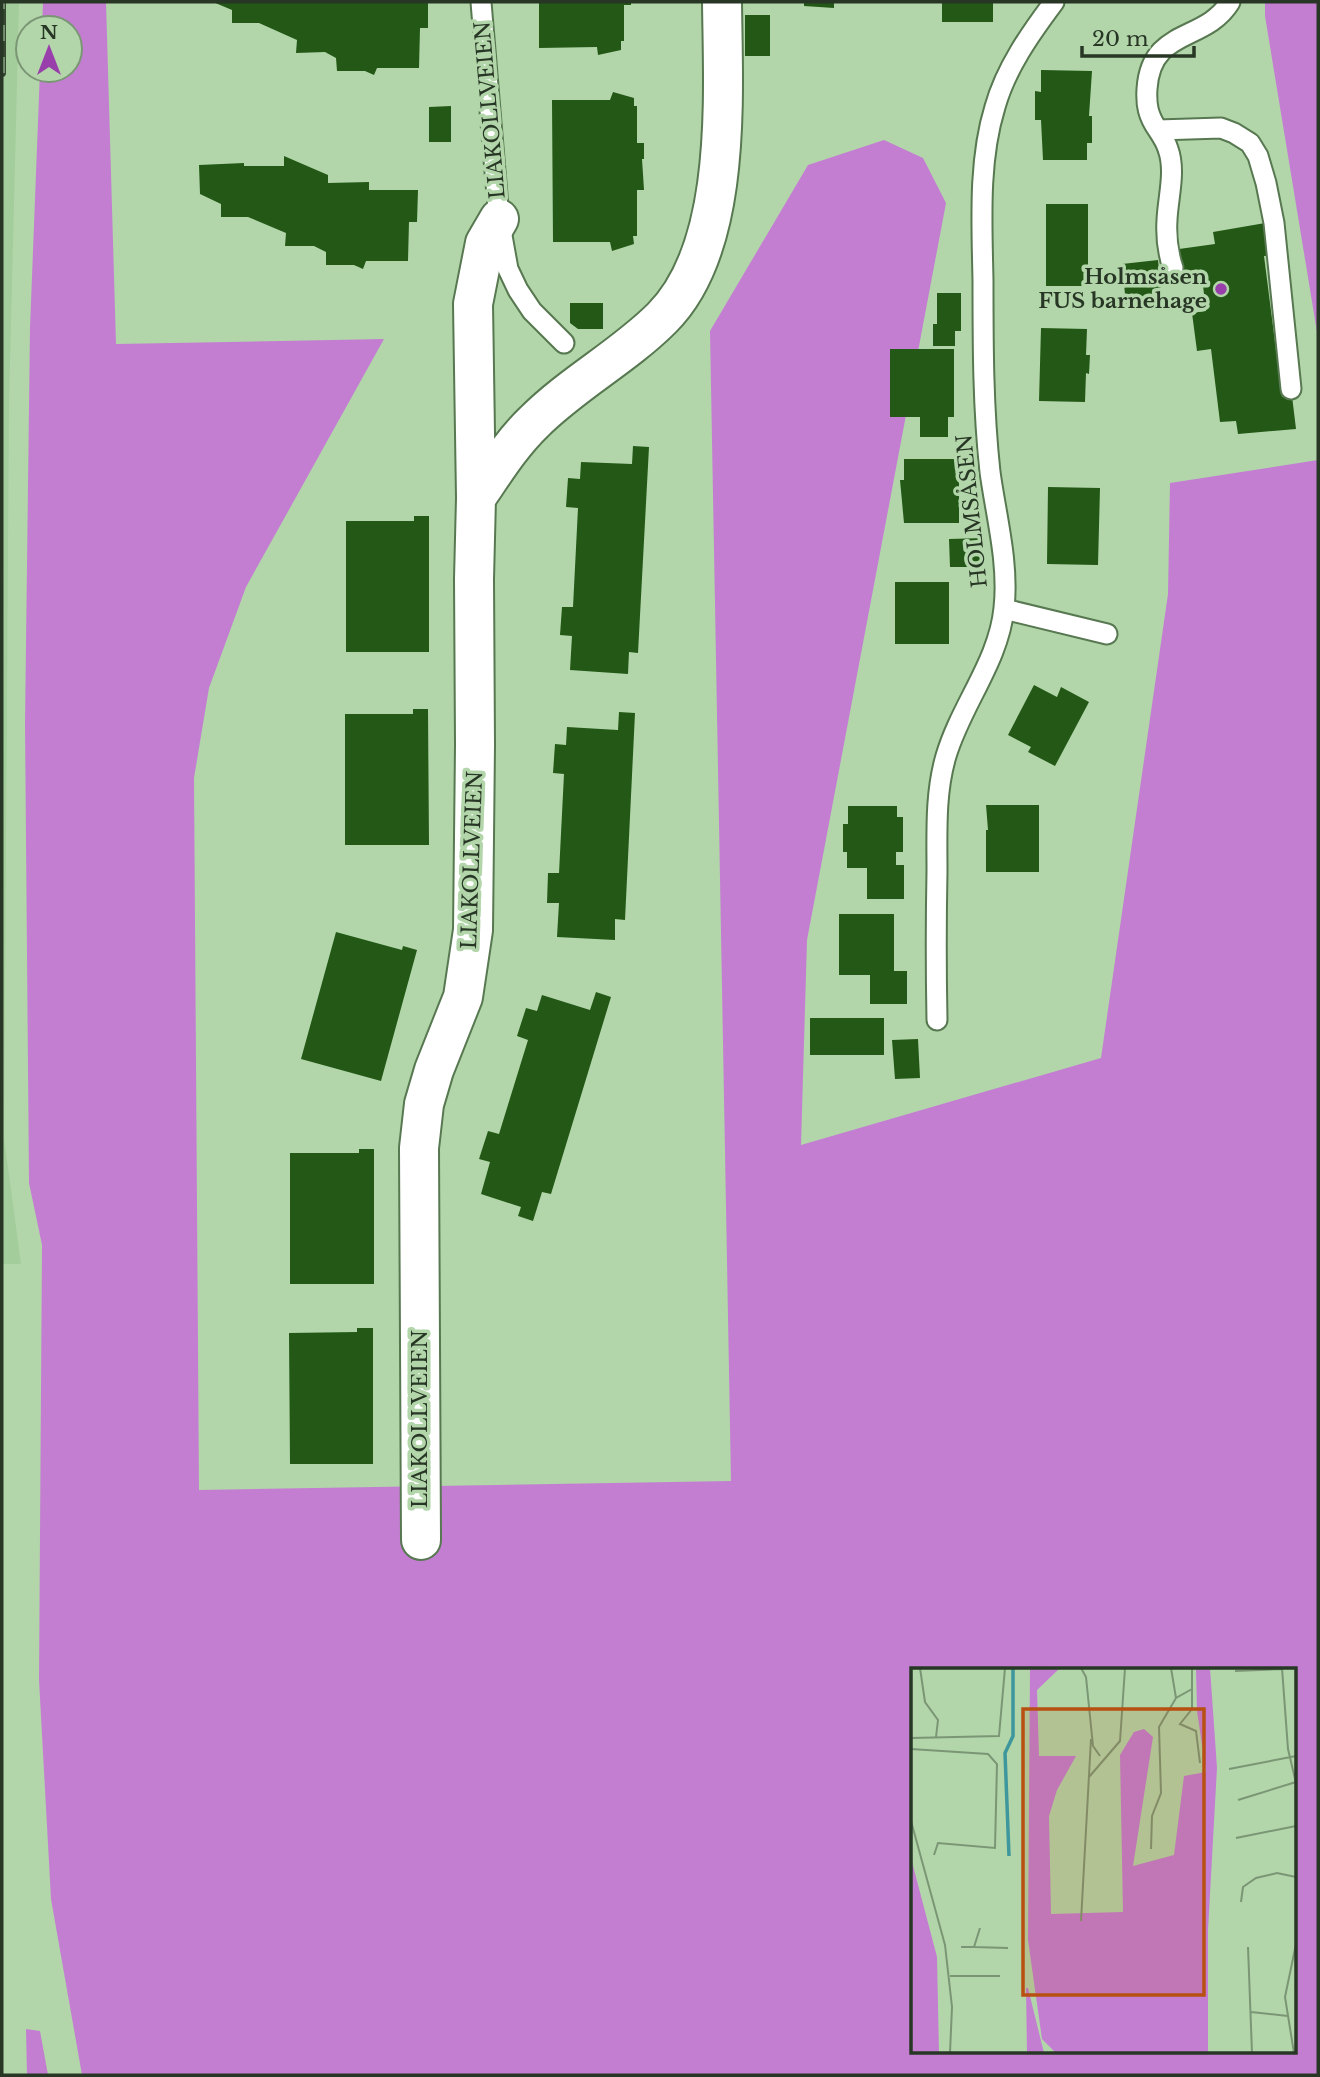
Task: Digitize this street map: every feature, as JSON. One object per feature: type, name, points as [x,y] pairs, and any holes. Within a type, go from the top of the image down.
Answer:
[{"type":"street","points":[[477,498],[516,441],[535,421],[640,339],[676,303],[692,271],[715,206],[720,172],[722,2]]},
{"type":"street","name":"LIAKOLLVEIEN","points":[[421,1540],[419,1148],[424,1104],[434,1069],[463,997],[473,930],[474,579],[477,498],[473,304],[485,243],[499,219]]},
{"type":"lane","name":"LIAKOLLVEIEN","points":[[481,2],[499,219],[508,269],[532,311],[564,343]]},
{"type":"lane","name":"HOLMSÅSEN","points":[[937,1020],[937,842],[941,776],[960,720],[1001,629],[1004,609],[1003,569],[987,441],[984,381],[982,232],[986,146],[1004,81],[1054,2]]},
{"type":"lane","points":[[1173,268],[1169,253],[1167,220],[1171,191],[1170,161],[1168,148],[1150,120],[1146,104],[1147,81],[1155,57],[1170,43],[1205,26],[1230,2]]},
{"type":"lane","points":[[1158,130],[1221,128],[1250,143],[1258,156],[1274,223],[1291,389]]},
{"type":"lane","points":[[1004,609],[1107,634]]},
{"type":"shaded area","points":[[2,2],[19,2],[19,14],[14,14],[14,84],[17,84],[9,403],[4,1138],[21,1264],[2,1264]]},
{"type":"shaded area","points":[[43,2],[106,2],[116,344],[384,339],[246,587],[209,688],[194,778],[199,1490],[731,1481],[710,331],[808,165],[884,140],[923,158],[946,203],[807,940],[801,1145],[1101,1058],[1168,594],[1170,483],[1318,460],[1318,2075],[82,2075],[51,1899],[39,1680],[42,1245],[29,1183],[25,723],[30,328],[39,84],[84,84],[84,14],[43,14]]},
{"type":"shaded area","points":[[1265,2],[1318,2],[1318,338],[1265,16]]},
{"type":"shaded area","points":[[26,2029],[40,2031],[48,2075],[27,2075]]},
{"type":"building","points":[[213,2],[428,2],[428,28],[420,28],[419,68],[377,68],[374,75],[365,71],[337,71],[336,58],[325,52],[296,53],[297,40],[259,23],[232,23],[232,10]]},
{"type":"building","points":[[539,2],[631,2],[631,5],[624,5],[624,41],[621,41],[621,50],[598,55],[597,47],[539,48]]},
{"type":"building","points":[[804,2],[834,2],[834,8],[804,6]]},
{"type":"building","points":[[942,2],[993,2],[993,22],[942,22]]},
{"type":"building","points":[[745,15],[770,15],[770,56],[745,56]]},
{"type":"building","points":[[1041,70],[1092,71],[1089,116],[1092,116],[1092,143],[1087,143],[1087,160],[1043,160],[1041,120],[1035,120],[1035,91],[1041,92]]},
{"type":"building","points":[[613,92],[634,98],[634,106],[637,106],[637,143],[644,143],[644,190],[637,190],[637,236],[633,236],[634,244],[612,251],[610,242],[553,242],[552,100],[610,100]]},
{"type":"building","points":[[451,106],[451,142],[429,142],[429,107]]},
{"type":"building","points":[[284,156],[328,175],[328,183],[369,182],[369,190],[418,190],[417,222],[409,222],[408,261],[366,261],[363,269],[354,265],[326,265],[326,252],[314,246],[285,246],[286,233],[248,217],[221,217],[221,204],[200,194],[199,165],[244,163],[244,166],[284,166]]},
{"type":"building","points":[[1046,204],[1088,204],[1088,286],[1046,286]]},
{"type":"building","points":[[1271,222],[1276,255],[1264,256],[1282,397],[1292,396],[1296,429],[1238,434],[1236,421],[1220,422],[1211,349],[1197,351],[1192,313],[1206,311],[1202,277],[1183,279],[1179,249],[1215,244],[1213,232]]},
{"type":"building","points":[[1158,260],[1162,300],[1126,304],[1122,264]]},
{"type":"building","points":[[937,293],[961,293],[961,331],[955,331],[955,346],[933,346],[933,324],[937,324]]},
{"type":"building","points":[[570,303],[603,303],[603,329],[578,329],[570,323]]},
{"type":"building","points":[[1041,328],[1087,329],[1086,355],[1090,355],[1085,402],[1039,401]]},
{"type":"building","points":[[890,349],[954,349],[954,417],[948,417],[948,437],[920,437],[920,417],[890,417]]},
{"type":"building","points":[[633,446],[649,447],[638,653],[629,652],[628,674],[570,670],[572,636],[560,635],[562,607],[573,607],[578,508],[566,507],[568,478],[580,479],[581,462],[632,464]]},
{"type":"building","points":[[904,459],[959,459],[959,523],[904,523],[900,480],[904,480]]},
{"type":"building","points":[[1048,487],[1100,488],[1098,565],[1047,564]]},
{"type":"building","points":[[414,516],[429,516],[429,652],[346,652],[346,521],[414,521]]},
{"type":"building","points":[[984,538],[984,567],[950,567],[949,539]]},
{"type":"building","points":[[895,582],[949,582],[949,644],[895,644]]},
{"type":"building","points":[[1034,685],[1057,697],[1061,687],[1089,702],[1055,766],[1028,752],[1031,747],[1008,735]]},
{"type":"building","points":[[413,709],[428,709],[429,845],[345,845],[345,714],[413,714]]},
{"type":"building","points":[[619,712],[635,713],[625,920],[615,919],[615,940],[557,937],[559,903],[547,903],[548,873],[559,873],[564,774],[553,773],[555,744],[566,745],[567,727],[618,730]]},
{"type":"building","points":[[986,805],[1039,805],[1039,872],[986,872]]},
{"type":"building","points":[[848,806],[897,806],[897,817],[903,817],[903,852],[896,852],[896,865],[904,865],[904,899],[867,899],[867,868],[847,868],[847,852],[843,852],[843,824],[848,824]]},
{"type":"building","points":[[839,914],[894,914],[894,971],[907,971],[907,1004],[870,1004],[870,975],[839,975]]},
{"type":"building","points":[[336,932],[402,950],[403,946],[417,950],[381,1081],[301,1059]]},
{"type":"building","points":[[596,992],[611,997],[551,1194],[542,1192],[533,1221],[518,1216],[521,1207],[481,1194],[490,1162],[479,1159],[488,1131],[499,1134],[528,1040],[517,1036],[526,1008],[537,1011],[542,995],[590,1010]]},
{"type":"building","points":[[810,1018],[884,1018],[884,1055],[810,1055]]},
{"type":"building","points":[[918,1039],[920,1078],[895,1079],[892,1040]]},
{"type":"building","points":[[359,1149],[374,1149],[374,1284],[290,1284],[290,1153],[359,1153]]},
{"type":"building","points":[[357,1328],[373,1328],[373,1464],[290,1464],[289,1333],[357,1332]]},
{"type":"railway","points":[[2,2],[2,73]]},
{"type":"place","name":"Holmsåsen FUS barnehage","points":[[1221,289]]}]
